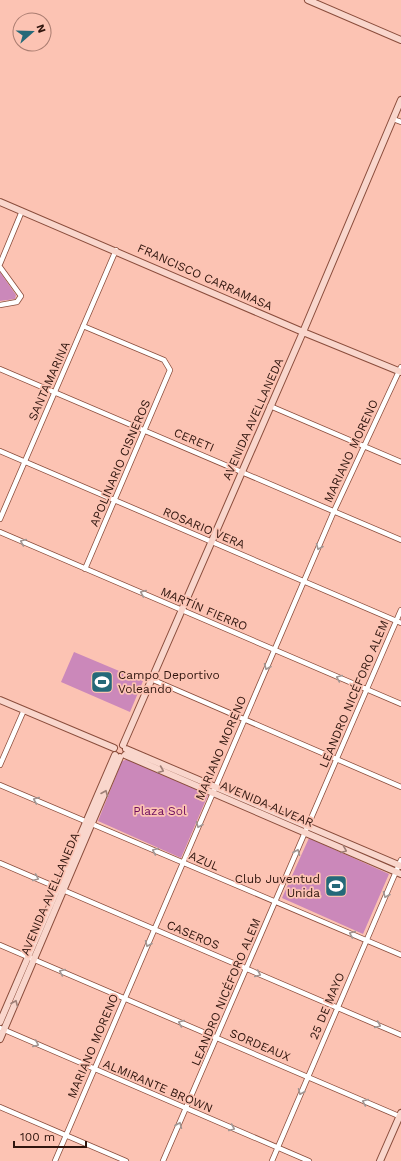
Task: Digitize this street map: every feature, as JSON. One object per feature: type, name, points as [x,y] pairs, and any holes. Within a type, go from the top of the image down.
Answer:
[{"type":"street","points":[[308,0],[401,40]]},
{"type":"street","name":"AVENIDA AVELLANEDA","points":[[0,1039],[2,1029],[60,889],[122,752],[151,679],[303,332],[401,100]]},
{"type":"street","points":[[393,119],[401,122]]},
{"type":"street","name":"FRANCISCO CARRAMASA","points":[[0,202],[116,250],[303,332],[400,370]]},
{"type":"street","points":[[0,305],[17,302],[20,296],[0,265],[22,211]]},
{"type":"street","name":"SANTAMARINA","points":[[0,519],[116,250]]},
{"type":"street","name":"APOLINARIO CISNEROS","points":[[84,326],[164,360],[169,366],[170,373],[85,569]]},
{"type":"street","name":"CERETI","points":[[0,369],[401,540]]},
{"type":"street","name":"MARIANO MORENO","points":[[55,1161],[334,511],[400,370]]},
{"type":"street","points":[[270,406],[401,462]]},
{"type":"street","name":"ROSARIO VERA","points":[[0,451],[399,622]]},
{"type":"street","name":"MARTÍN FIERRO","points":[[0,532],[401,704]]},
{"type":"street","name":"LEANDRO NICÉFORO ALEM","points":[[164,1161],[367,689],[399,622],[401,610]]},
{"type":"street","points":[[151,679],[401,787]]},
{"type":"street","points":[[0,700],[122,752]]},
{"type":"street","points":[[0,766],[24,710]]},
{"type":"street","points":[[114,748],[119,744],[122,752]]},
{"type":"street","name":"AVENIDA ALVEAR","points":[[122,752],[216,786],[400,864]]},
{"type":"street","name":"AVENIDA ALVEAR","points":[[122,752],[398,873]]},
{"type":"street","name":"AZUL","points":[[0,785],[401,955]]},
{"type":"street","name":"CASEROS","points":[[0,863],[401,1035]]},
{"type":"street","name":"25 DE MAYO","points":[[272,1161],[366,940],[398,873],[400,864]]},
{"type":"street","name":"SORDEAUX","points":[[0,945],[401,1117]]},
{"type":"street","name":"AVENIDA AVELLANEDA","points":[[0,1022],[31,958]]},
{"type":"street","name":"ALMIRANTE BROWN","points":[[2,1029],[309,1161]]},
{"type":"street","points":[[0,1107],[126,1161]]},
{"type":"street","points":[[380,1161],[401,1117]]},
{"type":"street","points":[[384,1161],[401,1117]]},
{"type":"green space","points":[[0,272],[16,295],[15,299],[0,301]]},
{"type":"green space","name":"Campo Deportivo Voleando","points":[[74,652],[143,681],[130,712],[61,682]]},
{"type":"green space","name":"Plaza Sol","points":[[129,759],[208,795],[181,858],[98,821],[122,761]]},
{"type":"green space","name":"Club Juventud Unida","points":[[309,838],[389,874],[363,934],[282,898]]},
{"type":"place","name":"Campo Deportivo Voleando","points":[[102,682]]},
{"type":"place","name":"Club Juventud Unida","points":[[336,886]]}]
